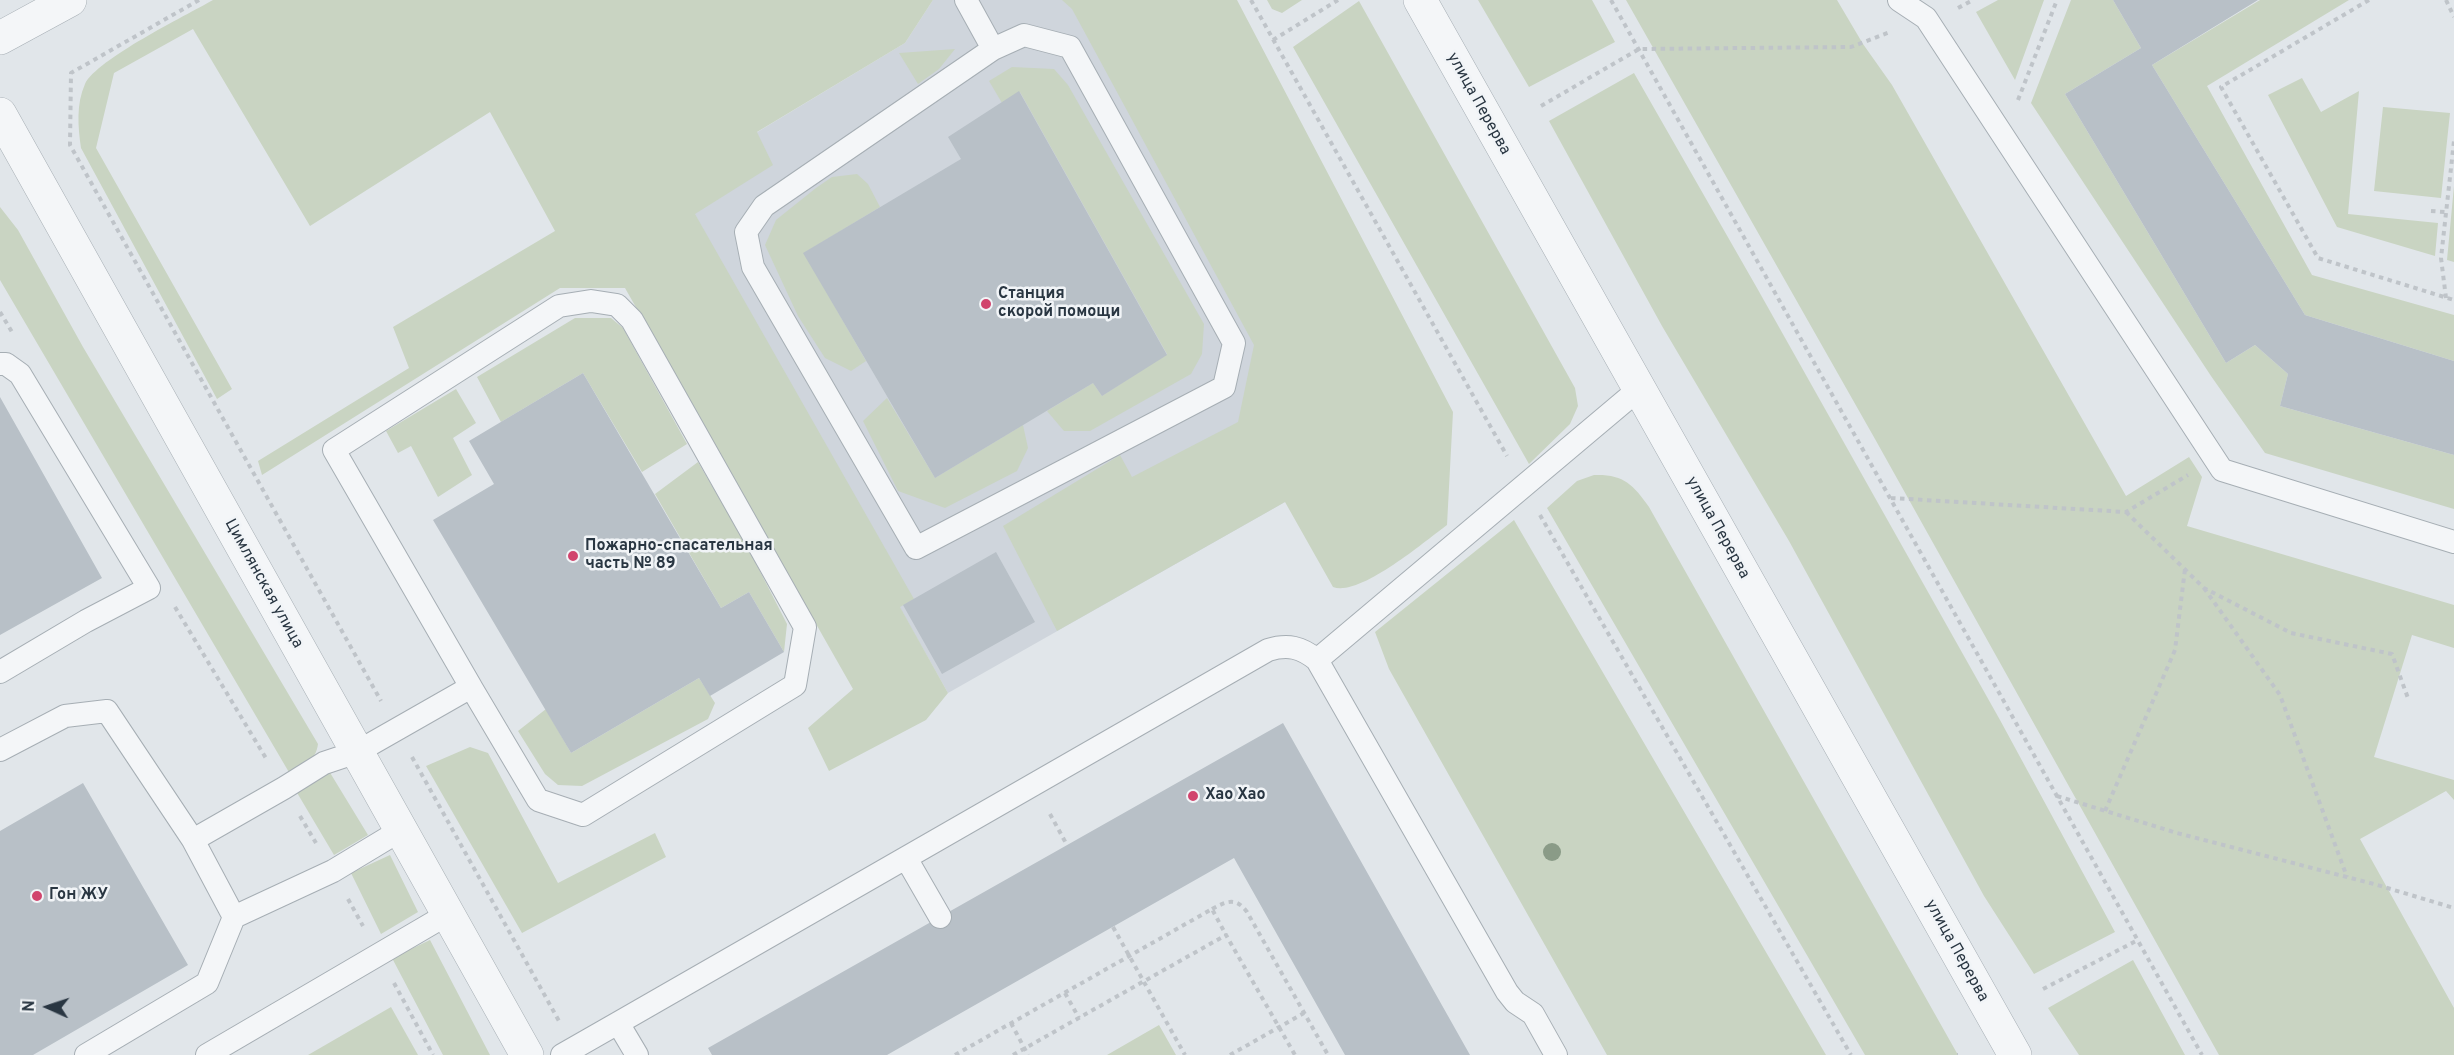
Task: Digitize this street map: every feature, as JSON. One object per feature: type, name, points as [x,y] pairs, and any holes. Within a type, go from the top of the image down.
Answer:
[{"type":"street","points":[[0,38],[70,0]]},
{"type":"street","name":"улица Перерва","points":[[1420,0],[2015,1055]]},
{"type":"street","name":"Цимлянская улица","points":[[0,114],[526,1055]]},
{"type":"lane","points":[[966,0],[993,49]]},
{"type":"lane","points":[[1899,0],[1926,18],[2222,470],[2454,542]]},
{"type":"lane","points":[[1024,35],[1070,47],[1234,343],[1224,387],[916,548],[753,267],[746,232],[764,206],[993,49],[1024,35]]},
{"type":"lane","points":[[591,300],[617,305],[632,320],[805,627],[795,685],[583,815],[538,800],[471,687],[334,450],[559,306],[591,300]]},
{"type":"lane","points":[[0,364],[6,364],[20,374],[149,588],[86,621],[0,672]]},
{"type":"lane","points":[[1317,660],[1639,389]]},
{"type":"lane","points":[[568,1051],[1268,650],[1279,647],[1296,648],[1317,660],[1507,992],[1515,1002],[1533,1014],[1556,1055]]},
{"type":"lane","points":[[193,840],[284,789],[324,763],[357,752],[471,687]]},
{"type":"lane","points":[[0,750],[65,716],[107,711],[193,840],[234,917]]},
{"type":"lane","points":[[86,1055],[207,983],[234,917],[333,871],[401,830]]},
{"type":"lane","points":[[906,858],[940,917]]},
{"type":"lane","points":[[207,1055],[448,914]]},
{"type":"lane","points":[[618,1023],[637,1055]]},
{"type":"path","points":[[199,0],[71,73],[70,145],[397,729],[537,985],[568,1051]]},
{"type":"path","points":[[1251,0],[1524,486],[1851,1055]]},
{"type":"path","points":[[1273,40],[1338,0]]},
{"type":"path","points":[[1611,0],[2202,1055]]},
{"type":"path","points":[[1962,18],[1956,9],[1973,0]]},
{"type":"path","points":[[2011,94],[2017,103],[2057,0]]},
{"type":"path","points":[[2369,0],[2221,87],[2318,258],[2454,300]]},
{"type":"path","points":[[2446,0],[2454,16]]},
{"type":"path","points":[[1541,106],[1639,49],[1851,47],[1926,18]]},
{"type":"path","points":[[2446,298],[2441,258],[2454,141]]},
{"type":"path","points":[[2431,211],[2445,212]]},
{"type":"path","points":[[0,312],[18,342]]},
{"type":"path","points":[[1890,498],[2126,512],[2214,460]]},
{"type":"path","points":[[2126,512],[2204,588],[2280,695],[2347,878]]},
{"type":"path","points":[[2104,811],[2175,650],[2185,569]]},
{"type":"path","points":[[2204,588],[2291,633],[2392,654],[2409,701]]},
{"type":"path","points":[[174,605],[333,871],[434,1055]]},
{"type":"path","points":[[2057,796],[2200,839],[2454,908]]},
{"type":"path","points":[[957,1054],[1227,901],[1242,905],[1328,1055]]},
{"type":"path","points":[[1212,909],[1294,1055]]},
{"type":"path","points":[[1113,927],[1185,1055]]},
{"type":"path","points":[[1013,1055],[1226,935]]},
{"type":"path","points":[[2043,989],[2138,940]]},
{"type":"path","points":[[1065,993],[1079,1018]]},
{"type":"path","points":[[1230,1055],[1304,1013]]},
{"type":"path","points":[[1011,1023],[1028,1055]]},
{"type":"shaded area","points":[[933,0],[1100,0],[1294,350],[1285,502],[948,693],[663,189],[905,43]]},
{"type":"green space","points":[[213,0],[933,0],[905,43],[757,132],[773,165],[695,214],[914,599],[900,607],[948,693],[926,720],[829,771],[808,728],[853,689],[625,288],[560,288],[262,475],[258,461],[409,368],[393,327],[555,231],[490,112],[310,226],[193,29],[114,73],[96,148],[232,389],[217,399],[81,148],[79,124],[82,92],[93,74],[123,51]]},
{"type":"green space","points":[[1062,0],[1237,0],[1453,412],[1447,525],[1375,576],[1345,588],[1333,587],[1285,502],[1057,631],[1003,526],[1120,455],[1132,477],[1238,422],[1254,345],[1072,9]]},
{"type":"green space","points":[[1267,0],[1302,0],[1282,13],[1272,9]]},
{"type":"green space","points":[[1478,0],[1592,0],[1615,42],[1529,87]]},
{"type":"green space","points":[[1626,0],[1837,0],[1863,44],[1892,85],[2126,496],[2189,457],[2202,477],[2187,526],[2454,605],[2454,648],[2412,635],[2374,757],[2454,780],[2454,800],[2446,791],[2360,839],[2454,1008],[2454,1055],[2219,1055],[1875,439]]},
{"type":"green space","points":[[1998,0],[2044,0],[2015,80],[1976,12]]},
{"type":"green space","points":[[2071,0],[2113,0],[2141,48],[2065,94],[2226,363],[2255,345],[2288,374],[2280,406],[2454,455],[2454,509],[2265,453],[2211,376],[2031,103]]},
{"type":"green space","points":[[2260,0],[2349,0],[2207,86],[2312,275],[2454,315],[2454,361],[2305,315],[2152,65]]},
{"type":"green space","points":[[1359,1],[1575,388],[1578,406],[1570,424],[1529,464],[1293,47]]},
{"type":"green space","points":[[955,49],[939,69],[918,84],[899,53]]},
{"type":"green space","points":[[1012,67],[1054,69],[1068,85],[1204,324],[1202,354],[1191,374],[1090,431],[1064,431],[1047,411],[1093,383],[1102,396],[1167,354],[1020,92],[1002,103],[989,81]]},
{"type":"green space","points":[[1634,73],[2000,720],[2115,932],[2034,974],[1984,896],[1789,541],[1662,326],[1549,121]]},
{"type":"green space","points":[[2302,78],[2321,112],[2359,91],[2348,214],[2438,223],[2435,256],[2337,227],[2268,95]]},
{"type":"green space","points":[[2383,107],[2450,113],[2441,198],[2374,191]]},
{"type":"green space","points":[[857,174],[868,184],[880,207],[804,253],[866,361],[851,371],[825,358],[798,316],[765,245],[776,220],[816,188],[832,177]]},
{"type":"green space","points":[[2454,186],[2454,262],[2447,260]]},
{"type":"green space","points":[[0,207],[18,230],[83,347],[318,744],[312,759],[290,774],[0,280]]},
{"type":"green space","points":[[575,318],[611,318],[623,328],[687,444],[642,472],[583,373],[501,422],[477,377]]},
{"type":"green space","points":[[456,389],[476,423],[453,438],[472,475],[438,497],[411,446],[398,453],[386,431]]},
{"type":"green space","points":[[887,398],[935,478],[1023,425],[1028,448],[1017,471],[945,508],[898,491],[863,421]]},
{"type":"green space","points":[[698,462],[745,542],[787,624],[784,652],[749,592],[721,608],[655,494]]},
{"type":"green space","points":[[1594,475],[1613,476],[1626,482],[1638,492],[1649,507],[1958,1055],[1865,1055],[1547,508],[1577,481]]},
{"type":"green space","points":[[1514,520],[1826,1055],[1607,1055],[1389,669],[1375,632]]},
{"type":"green space","points":[[699,678],[715,703],[708,719],[582,786],[558,785],[545,774],[518,731],[546,709],[571,753]]},
{"type":"green space","points":[[470,747],[488,753],[558,883],[655,833],[666,857],[522,933],[426,766]]},
{"type":"green space","points":[[329,771],[368,835],[334,855],[296,791]]},
{"type":"green space","points":[[390,855],[418,912],[381,934],[351,873]]},
{"type":"green space","points":[[430,940],[490,1055],[443,1055],[392,958]]},
{"type":"green space","points":[[2133,960],[2185,1055],[2079,1055],[2048,1008]]},
{"type":"green space","points":[[391,1007],[418,1055],[308,1055]]},
{"type":"green space","points":[[1159,1025],[1176,1055],[1107,1055]]},
{"type":"building","points":[[2113,0],[2258,0],[2152,65],[2305,315],[2454,361],[2454,455],[2280,406],[2288,374],[2255,345],[2226,363],[2065,94],[2141,48]]},
{"type":"building","name":"Станция скорой помощи","points":[[1019,91],[1167,355],[1102,396],[1093,383],[935,478],[803,253],[961,159],[948,137]]},
{"type":"building","name":"Пожарно-спасательная часть № 89","points":[[583,373],[721,608],[749,592],[784,652],[710,696],[699,678],[571,753],[433,520],[494,484],[469,441]]},
{"type":"building","points":[[0,397],[102,578],[0,635]]},
{"type":"building","points":[[996,552],[1035,622],[942,674],[903,605]]},
{"type":"building","points":[[1283,723],[1470,1055],[1345,1055],[1234,858],[887,1055],[712,1055],[708,1048]]},
{"type":"building","points":[[83,783],[188,965],[33,1055],[0,1055],[0,831]]},
{"type":"place","name":"Станция скорой помощи","points":[[986,304]]},
{"type":"place","name":"Пожарно-спасательная часть № 89","points":[[573,556]]},
{"type":"place","name":"Хао Хао","points":[[1193,796]]},
{"type":"place","name":"Гон ЖУ","points":[[37,896]]}]
